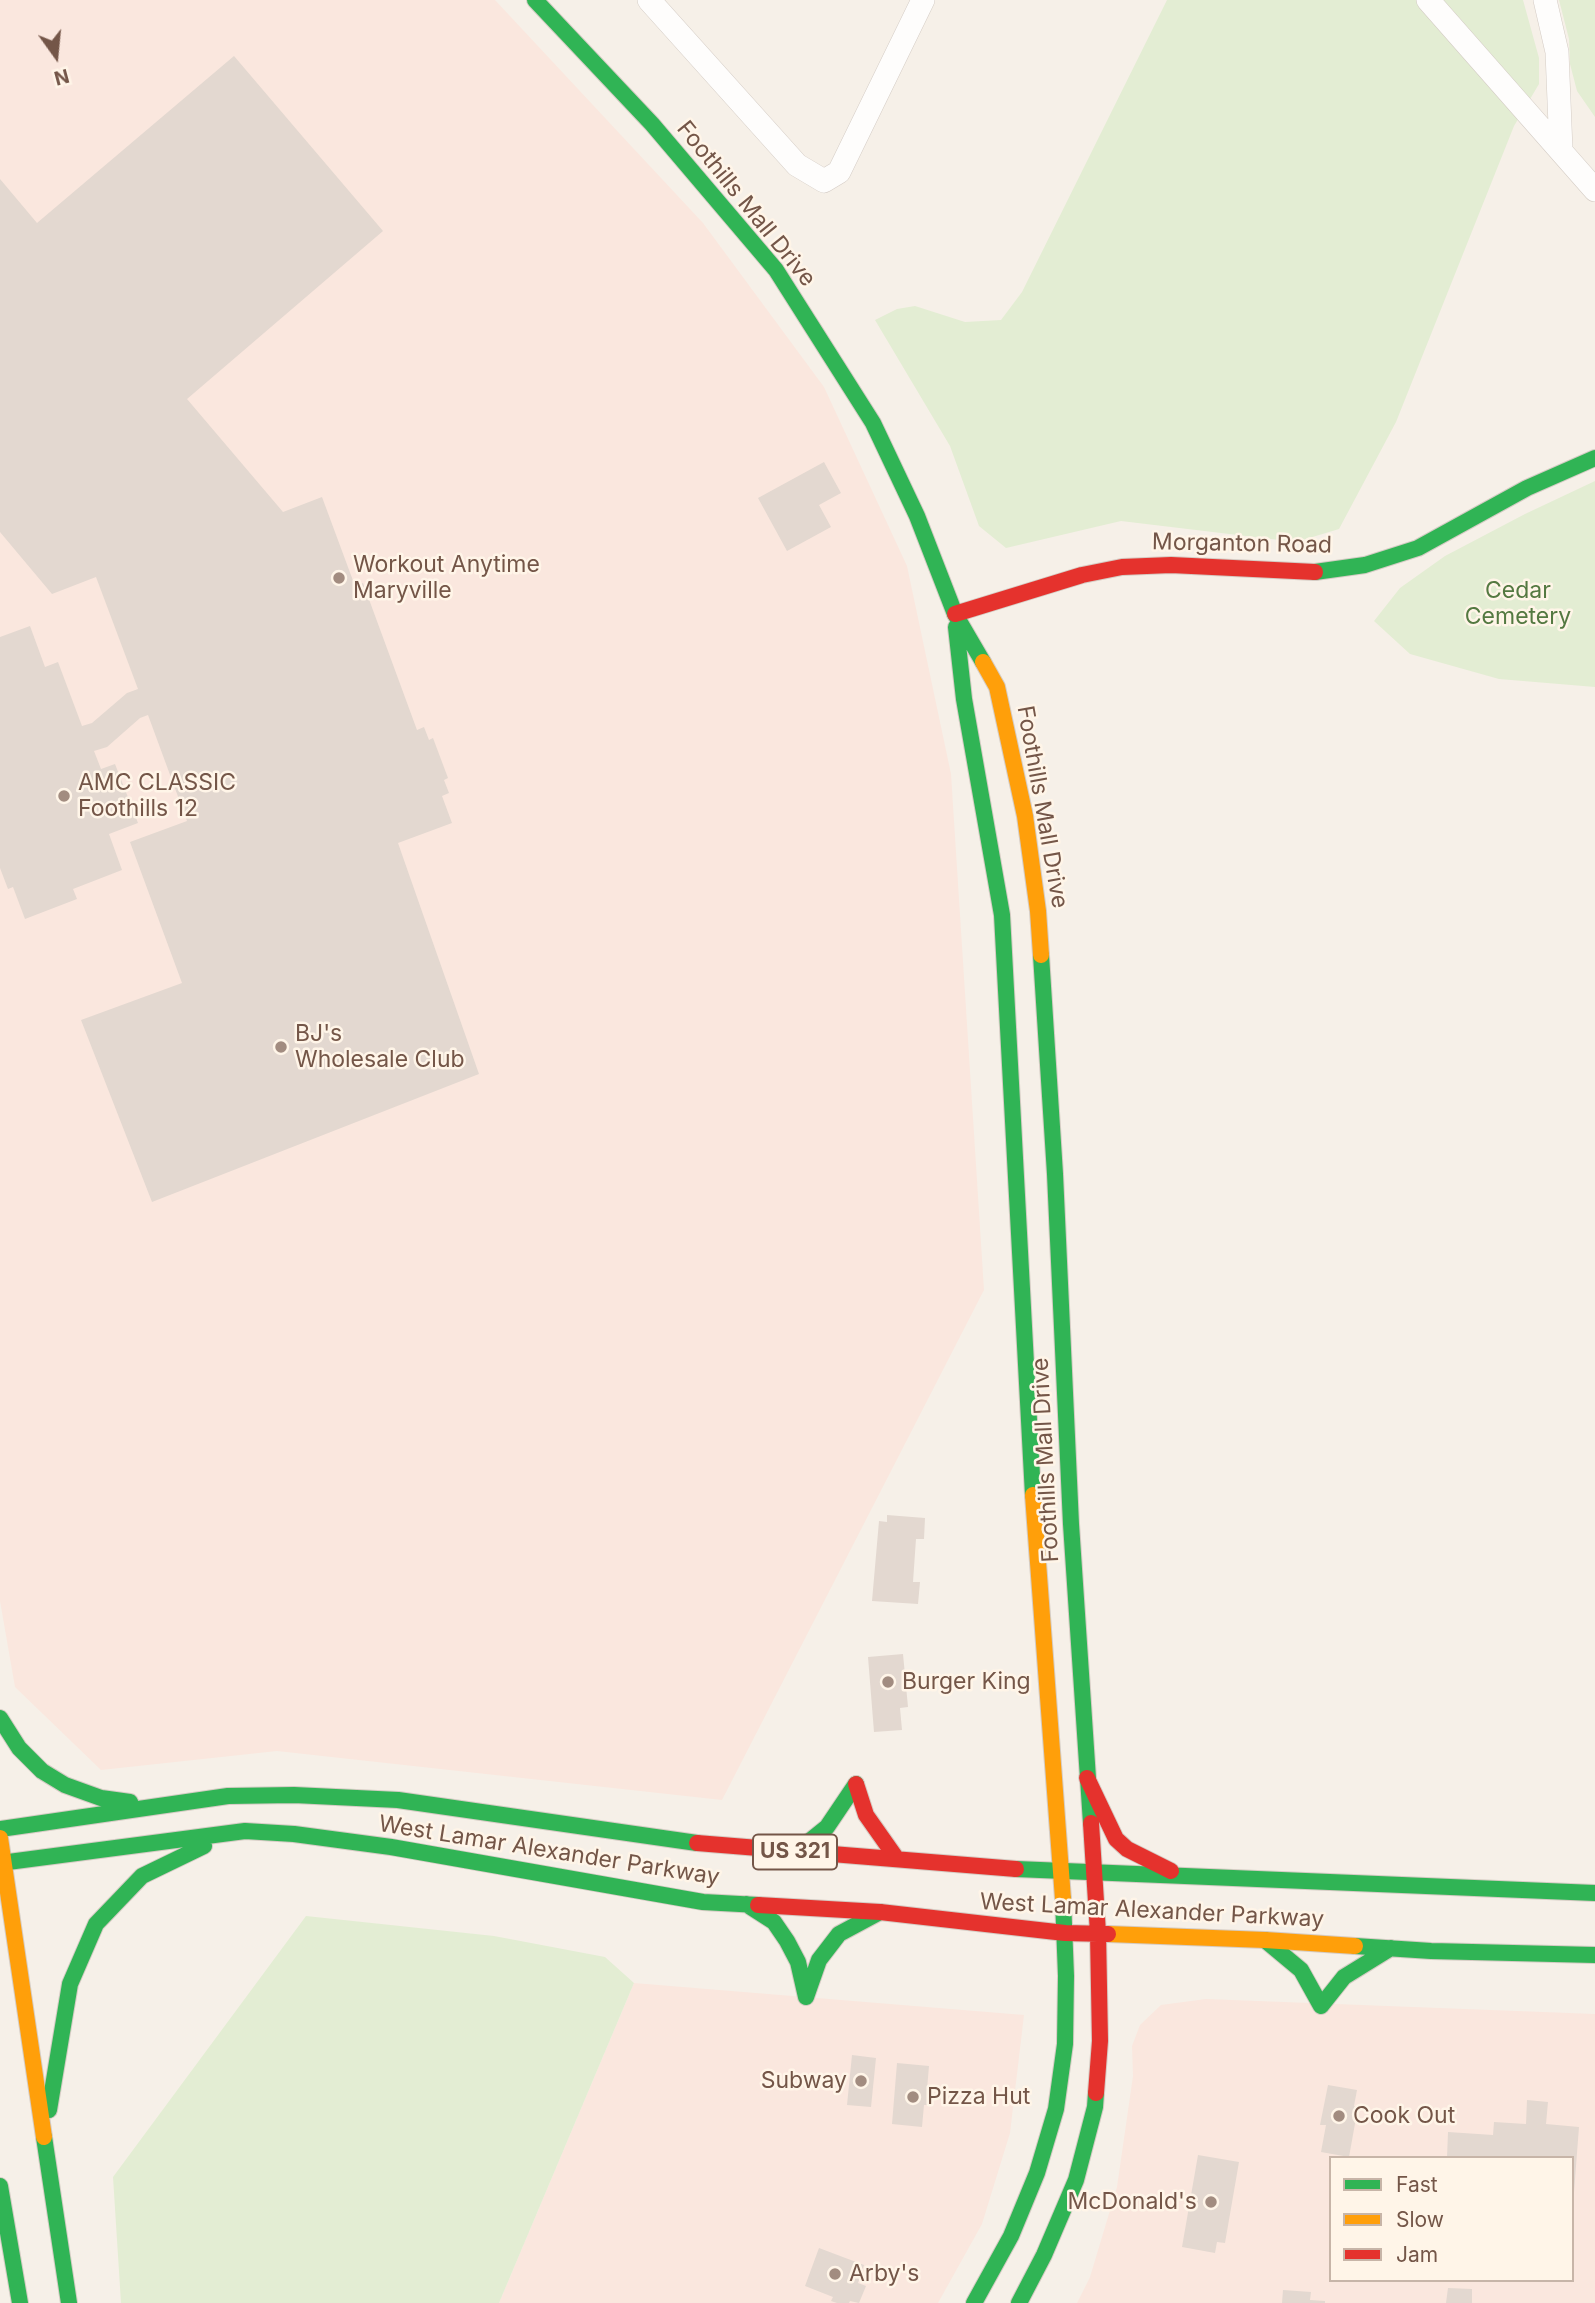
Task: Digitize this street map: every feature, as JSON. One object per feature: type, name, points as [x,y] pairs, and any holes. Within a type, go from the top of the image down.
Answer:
[{"type":"main road","name":"Foothills Mall Drive","points":[[535,0],[652,124],[776,270],[873,423],[917,516],[955,614],[997,687],[1025,816],[1038,911],[1055,1174],[1071,1524],[1098,1933],[1100,2042],[1096,2107],[1076,2179],[1044,2255],[1019,2303]]},
{"type":"main road","name":"Morganton Road","points":[[955,614],[1082,575],[1122,567],[1171,565],[1312,572],[1365,565],[1418,548],[1527,488],[1595,458]]},
{"type":"main road","name":"Foothills Mall Drive","points":[[955,614],[964,699],[1002,915],[1034,1513],[1065,1933],[1065,2044],[1056,2109],[1037,2173],[1011,2236],[974,2303]]},
{"type":"main road","points":[[0,1718],[26,1756],[42,1771],[65,1785],[101,1798],[156,1805]]},
{"type":"main road","points":[[1087,1778],[1116,1839],[1128,1849],[1182,1876]]},
{"type":"main road","points":[[796,1852],[827,1827],[856,1784],[866,1815],[897,1859]]},
{"type":"main road","name":"West Lamar Alexander Parkway","points":[[0,1829],[228,1796],[294,1795],[398,1800],[716,1846],[1062,1872],[1595,1893]]},
{"type":"main road","points":[[45,2136],[70,1984],[96,1924],[142,1876],[187,1853],[245,1832]]},
{"type":"main road","name":"West Lamar Alexander Parkway","points":[[2,1863],[196,1836],[245,1832],[294,1834],[391,1846],[704,1902],[880,1912],[1065,1933],[1595,1955]]},
{"type":"main road","points":[[0,1836],[69,2303]]},
{"type":"main road","points":[[746,1905],[774,1923],[787,1941],[798,1962],[806,1997],[819,1960],[839,1934],[880,1912]]},
{"type":"main road","points":[[1265,1940],[1301,1970],[1321,2006],[1344,1977],[1391,1948]]},
{"type":"main road","points":[[0,2186],[20,2303]]},
{"type":"street","points":[[649,0],[797,165],[824,181],[839,172],[923,0]]},
{"type":"street","points":[[1428,0],[1595,190]]},
{"type":"street","points":[[1545,0],[1558,52],[1561,150]]},
{"type":"shaded area","points":[[0,0],[495,0],[703,223],[824,387],[907,566],[951,774],[984,1290],[722,1800],[277,1751],[101,1770],[15,1687],[0,1601]]},
{"type":"shaded area","points":[[634,1983],[1024,2015],[1010,2133],[982,2224],[938,2303],[499,2303]]},
{"type":"shaded area","points":[[1206,1999],[1595,2014],[1595,2303],[1077,2303],[1090,2277],[1117,2187],[1133,2076],[1132,2046],[1140,2025],[1161,2005]]},
{"type":"green space","points":[[1167,0],[1523,0],[1539,58],[1539,84],[1514,126],[1396,422],[1339,529],[1296,542],[1121,521],[1006,548],[979,526],[950,446],[875,320],[897,309],[915,306],[965,322],[1001,320],[1022,292]]},
{"type":"green space","points":[[1559,0],[1595,0],[1595,117],[1577,91],[1570,64],[1569,39]]},
{"type":"green space","name":"Cedar Cemetery","points":[[1595,481],[1595,687],[1499,679],[1410,654],[1374,621],[1400,588],[1445,556]]},
{"type":"green space","points":[[306,1916],[494,1936],[605,1957],[634,1983],[499,2303],[121,2303],[113,2177]]},
{"type":"building","points":[[234,56],[383,231],[187,399],[283,512],[322,497],[355,586],[363,583],[417,730],[424,727],[429,740],[433,738],[448,778],[444,780],[449,793],[442,796],[452,823],[398,843],[479,1074],[152,1202],[81,1020],[182,983],[130,842],[187,821],[148,715],[140,718],[107,747],[94,751],[101,769],[115,764],[138,823],[109,834],[122,870],[73,889],[77,899],[25,919],[13,887],[8,889],[0,868],[0,637],[30,626],[45,667],[58,662],[82,726],[92,723],[127,693],[138,689],[96,577],[52,594],[0,532],[0,179],[37,223]]},
{"type":"building","points":[[824,462],[841,493],[819,505],[831,527],[787,551],[758,498]]},
{"type":"building","points":[[887,1515],[925,1518],[924,1539],[916,1539],[913,1582],[920,1582],[918,1604],[872,1601],[879,1521],[887,1522]]},
{"type":"building","name":"Burger King","points":[[903,1654],[908,1707],[900,1708],[902,1730],[874,1732],[868,1657]]},
{"type":"building","name":"Subway","points":[[852,2055],[876,2058],[871,2107],[847,2105]]},
{"type":"building","name":"Pizza Hut","points":[[897,2063],[929,2066],[927,2089],[933,2089],[932,2105],[924,2105],[922,2127],[892,2124]]},
{"type":"building","name":"Cook Out","points":[[1328,2085],[1357,2090],[1354,2106],[1358,2107],[1349,2156],[1321,2152],[1326,2125],[1320,2125]]},
{"type":"building","points":[[1527,2100],[1548,2102],[1546,2124],[1579,2127],[1574,2192],[1574,2156],[1447,2156],[1448,2132],[1493,2135],[1494,2122],[1526,2124]]},
{"type":"building","name":"McDonald's","points":[[1198,2155],[1239,2162],[1225,2243],[1217,2242],[1215,2253],[1182,2247]]},
{"type":"building","name":"Arby's","points":[[819,2248],[864,2265],[858,2283],[866,2286],[859,2303],[837,2303],[831,2301],[833,2297],[805,2286]]},
{"type":"building","points":[[1448,2288],[1472,2289],[1472,2303],[1446,2303]]},
{"type":"building","points":[[1283,2290],[1311,2292],[1310,2300],[1325,2303],[1282,2303]]},
{"type":"traffic: fast","points":[[535,0],[652,124],[776,270],[873,423],[917,516],[955,614],[983,662]]},
{"type":"traffic: fast","points":[[1315,572],[1365,565],[1418,548],[1527,488],[1595,458]]},
{"type":"traffic: fast","points":[[956,627],[964,699],[1002,915],[1033,1495]]},
{"type":"traffic: fast","points":[[1041,955],[1055,1174],[1071,1524],[1091,1823]]},
{"type":"traffic: fast","points":[[0,1718],[19,1748],[42,1771],[65,1785],[101,1798],[130,1802]]},
{"type":"traffic: fast","points":[[796,1852],[827,1827],[856,1784]]},
{"type":"traffic: fast","points":[[0,1829],[228,1796],[294,1795],[398,1800],[697,1843]]},
{"type":"traffic: fast","points":[[0,1863],[245,1831],[294,1834],[391,1847],[703,1902],[758,1905]]},
{"type":"traffic: fast","points":[[49,2110],[70,1984],[96,1924],[142,1876],[204,1846]]},
{"type":"traffic: fast","points":[[1016,1869],[1595,1893]]},
{"type":"traffic: fast","points":[[974,2303],[1011,2236],[1037,2173],[1056,2109],[1065,2044],[1063,1899]]},
{"type":"traffic: fast","points":[[746,1904],[774,1922],[787,1941],[798,1962],[806,1997]]},
{"type":"traffic: fast","points":[[806,1997],[819,1960],[839,1934],[880,1912]]},
{"type":"traffic: fast","points":[[1265,1940],[1301,1970],[1321,2006]]},
{"type":"traffic: fast","points":[[1355,1946],[1431,1951],[1595,1955]]},
{"type":"traffic: fast","points":[[1321,2006],[1344,1977],[1391,1948]]},
{"type":"traffic: fast","points":[[1019,2303],[1044,2255],[1076,2180],[1095,2107],[1096,2093]]},
{"type":"traffic: fast","points":[[44,2137],[69,2303]]},
{"type":"traffic: fast","points":[[0,2186],[20,2303]]},
{"type":"traffic: slow","points":[[983,662],[997,687],[1025,816],[1041,955]]},
{"type":"traffic: slow","points":[[1033,1495],[1063,1899]]},
{"type":"traffic: slow","points":[[0,1838],[44,2137]]},
{"type":"traffic: slow","points":[[1108,1934],[1355,1946]]},
{"type":"traffic: jam","points":[[955,614],[1082,575],[1122,567],[1171,565],[1315,572]]},
{"type":"traffic: jam","points":[[1087,1778],[1116,1839],[1127,1849],[1171,1871]]},
{"type":"traffic: jam","points":[[856,1784],[866,1815],[897,1859]]},
{"type":"traffic: jam","points":[[1091,1823],[1098,1933],[1100,2041],[1096,2093]]},
{"type":"traffic: jam","points":[[697,1843],[1016,1869]]},
{"type":"traffic: jam","points":[[758,1905],[880,1912],[1065,1933],[1108,1934]]},
{"type":"place","name":"Workout Anytime Maryville","points":[[339,578]]},
{"type":"place","name":"AMC CLASSIC Foothills 12","points":[[64,796]]},
{"type":"place","name":"BJ's Wholesale Club","points":[[281,1047]]},
{"type":"place","name":"Burger King","points":[[888,1682]]},
{"type":"place","name":"Subway","points":[[861,2081]]},
{"type":"place","name":"Pizza Hut","points":[[913,2097]]},
{"type":"place","name":"Cook Out","points":[[1339,2116]]},
{"type":"place","name":"McDonald's","points":[[1211,2202]]},
{"type":"place","name":"Arby's","points":[[835,2274]]}]
